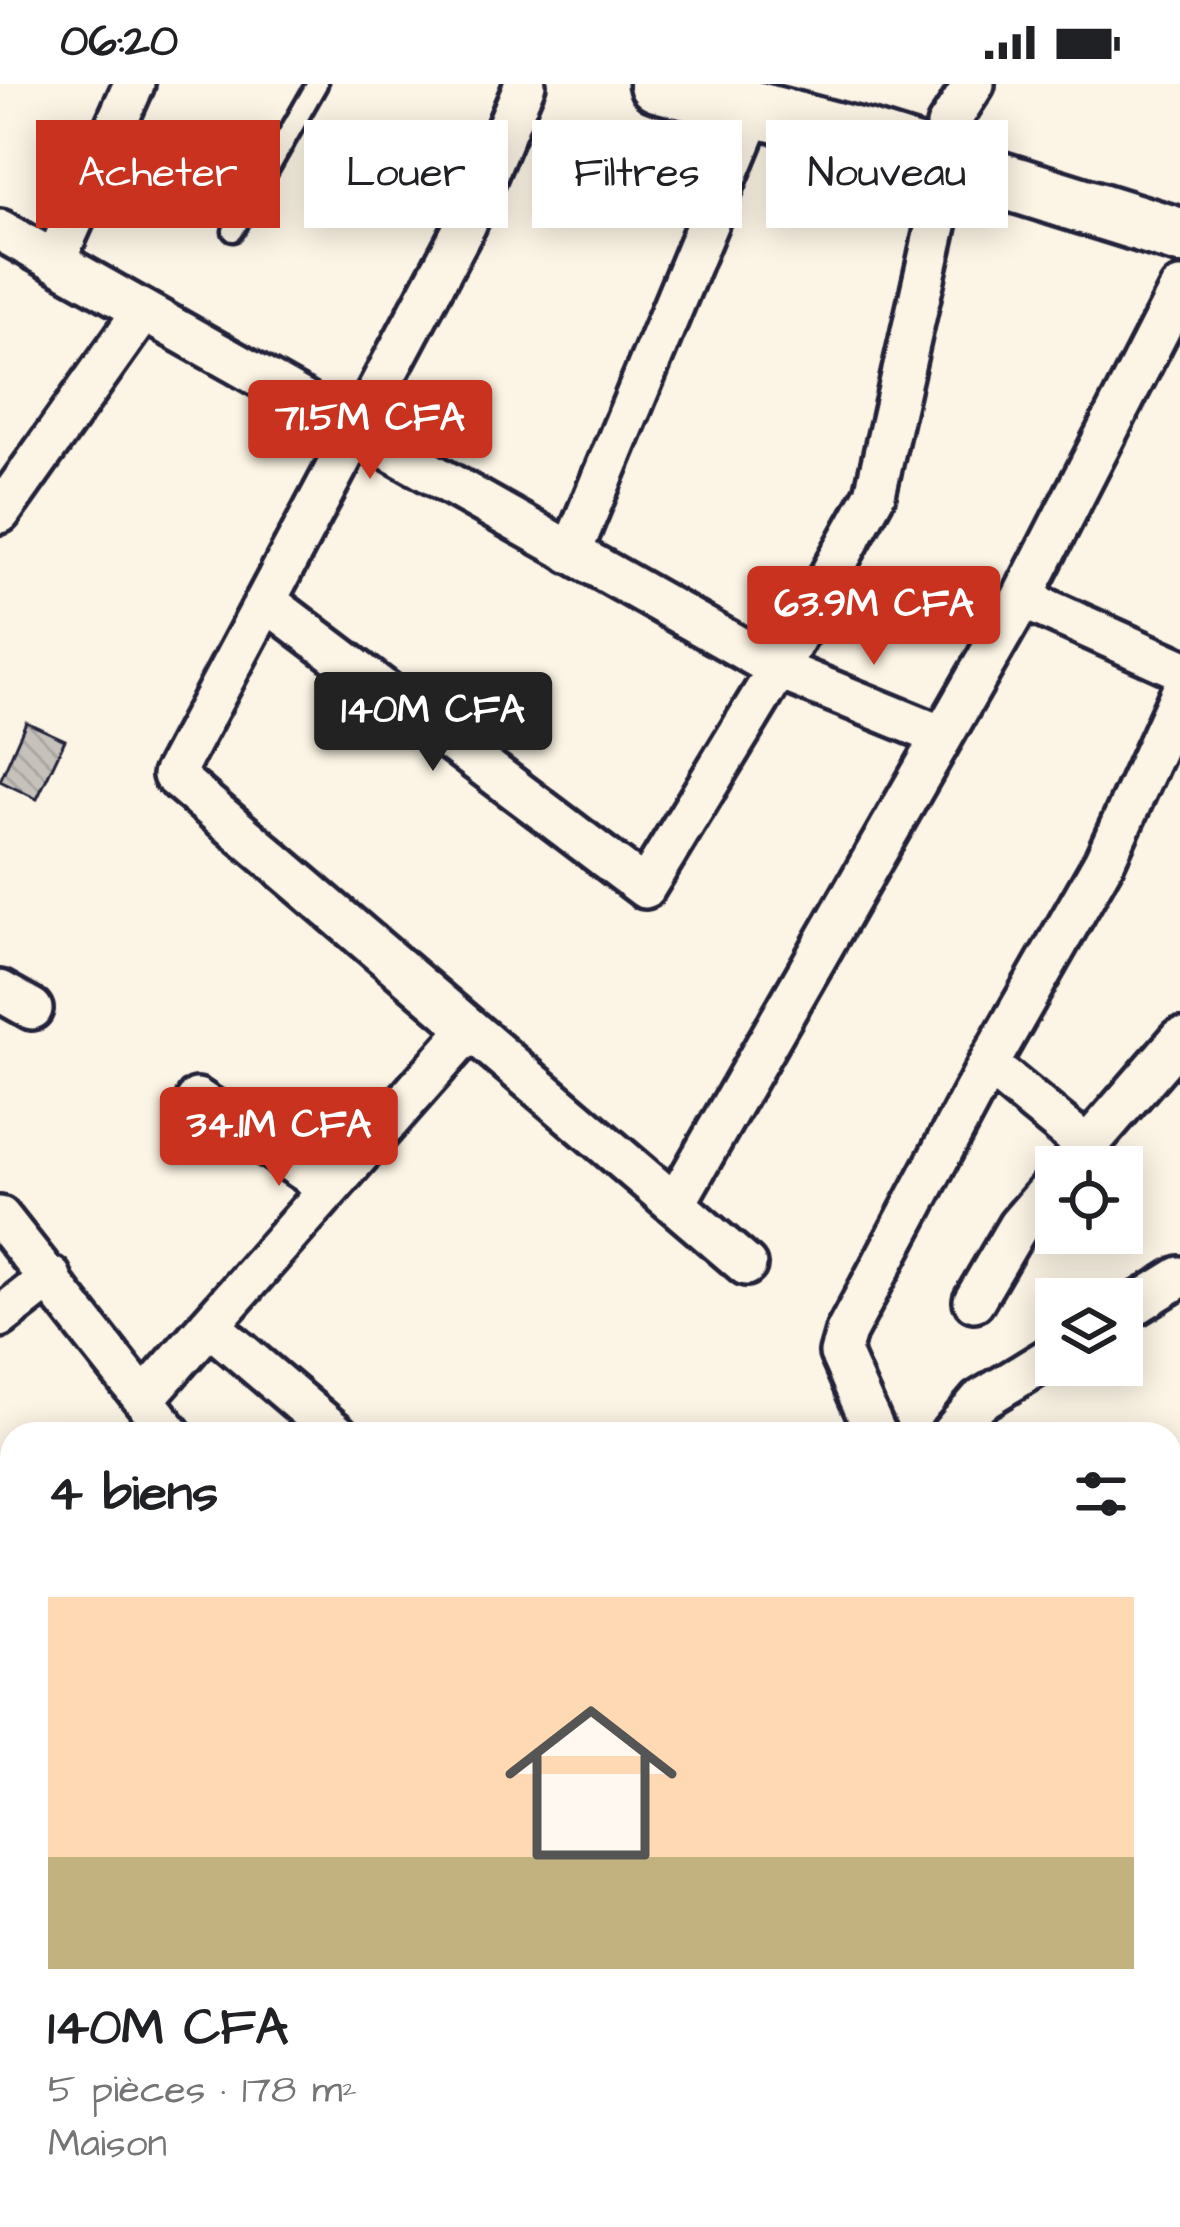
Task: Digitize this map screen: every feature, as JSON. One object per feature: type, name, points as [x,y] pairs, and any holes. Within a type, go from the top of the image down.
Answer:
[{"type":"main road","points":[[657,84],[923,120]]},
{"type":"main road","points":[[1008,143],[1180,203]]},
{"type":"main road","points":[[1008,150],[1180,236]]},
{"type":"street","points":[[55,261],[134,84]]},
{"type":"street","points":[[525,84],[466,224],[173,775],[746,1265]]},
{"type":"street","points":[[572,553],[764,97]]},
{"type":"street","points":[[266,601],[645,888],[778,669],[875,494],[934,228]]},
{"type":"street","points":[[0,230],[778,669],[943,736]]},
{"type":"street","points":[[675,1204],[1022,598],[1180,289]]},
{"type":"street","points":[[0,513],[143,311]]},
{"type":"street","points":[[1022,598],[1180,669]]},
{"type":"street","points":[[871,1422],[840,1353],[845,1332],[988,1065],[1104,862],[1180,695]]},
{"type":"street","points":[[144,1399],[470,1029]]},
{"type":"street","points":[[1088,1146],[1180,1039]]},
{"type":"street","points":[[988,1065],[1067,1146]]},
{"type":"street","points":[[196,1099],[330,1188]]},
{"type":"street","points":[[974,1301],[1018,1226],[1035,1206]]},
{"type":"street","points":[[0,1217],[52,1277],[162,1422]]},
{"type":"street","points":[[0,1317],[52,1277]]},
{"type":"street","points":[[1143,1299],[1180,1277]]},
{"type":"street","points":[[209,1325],[323,1422]]},
{"type":"street","points":[[961,1422],[979,1401],[1035,1367]]},
{"type":"lane","points":[[233,231],[317,84]]},
{"type":"building","points":[[26,722],[65,740],[37,799],[0,781]]}]
